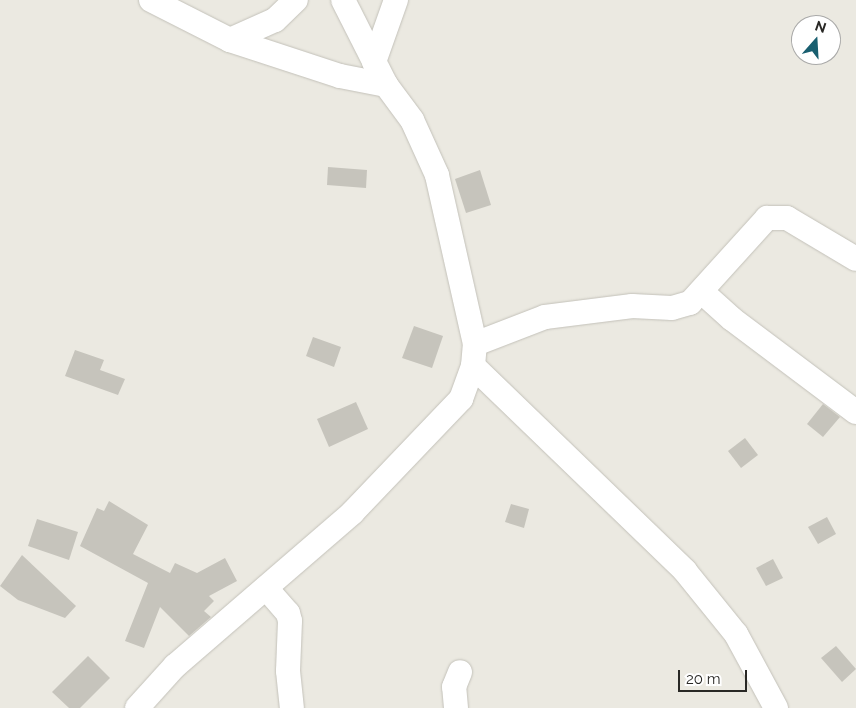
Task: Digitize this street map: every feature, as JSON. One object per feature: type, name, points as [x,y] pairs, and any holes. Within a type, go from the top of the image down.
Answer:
[{"type":"street","points":[[151,0],[230,40],[340,76],[386,85]]},
{"type":"street","points":[[230,40],[275,20],[296,0]]},
{"type":"street","points":[[137,708],[174,666],[352,514],[461,399],[474,355],[437,175],[412,120],[386,85],[343,0]]},
{"type":"street","points":[[374,62],[396,0]]},
{"type":"street","points":[[474,355],[545,317],[632,306],[672,308],[690,302],[702,292],[741,243],[767,218],[787,218],[856,259]]},
{"type":"street","points":[[702,292],[732,319],[856,412]]},
{"type":"street","points":[[474,355],[685,571],[736,634],[776,708]]},
{"type":"street","points":[[266,588],[288,613],[290,621],[288,671],[292,708]]},
{"type":"street","points":[[456,708],[454,687],[460,672]]},
{"type":"building","points":[[328,167],[367,170],[366,188],[327,185]]},
{"type":"building","points":[[480,170],[491,205],[466,213],[455,179]]},
{"type":"building","points":[[414,326],[443,336],[432,368],[402,358]]},
{"type":"building","points":[[313,337],[341,347],[334,367],[306,356]]},
{"type":"building","points":[[75,350],[104,360],[100,370],[125,379],[118,395],[65,376]]},
{"type":"building","points":[[356,402],[368,429],[329,447],[317,419]]},
{"type":"building","points":[[823,404],[840,417],[823,437],[807,424]]},
{"type":"building","points":[[745,438],[758,455],[741,468],[728,451]]},
{"type":"building","points":[[109,501],[148,525],[133,554],[170,573],[175,563],[197,573],[225,558],[237,581],[209,596],[214,601],[204,611],[211,617],[189,636],[160,607],[144,648],[125,641],[148,583],[80,546],[97,508],[104,511]]},
{"type":"building","points":[[511,504],[529,509],[524,528],[505,522]]},
{"type":"building","points":[[827,517],[836,534],[818,544],[808,527]]},
{"type":"building","points":[[37,519],[78,532],[69,560],[28,546]]},
{"type":"building","points":[[22,555],[76,606],[65,618],[18,600],[0,586]]},
{"type":"building","points":[[773,559],[783,578],[766,586],[756,568]]},
{"type":"building","points":[[836,646],[856,669],[842,682],[821,658]]},
{"type":"building","points":[[88,656],[110,678],[80,708],[69,708],[52,692]]}]
